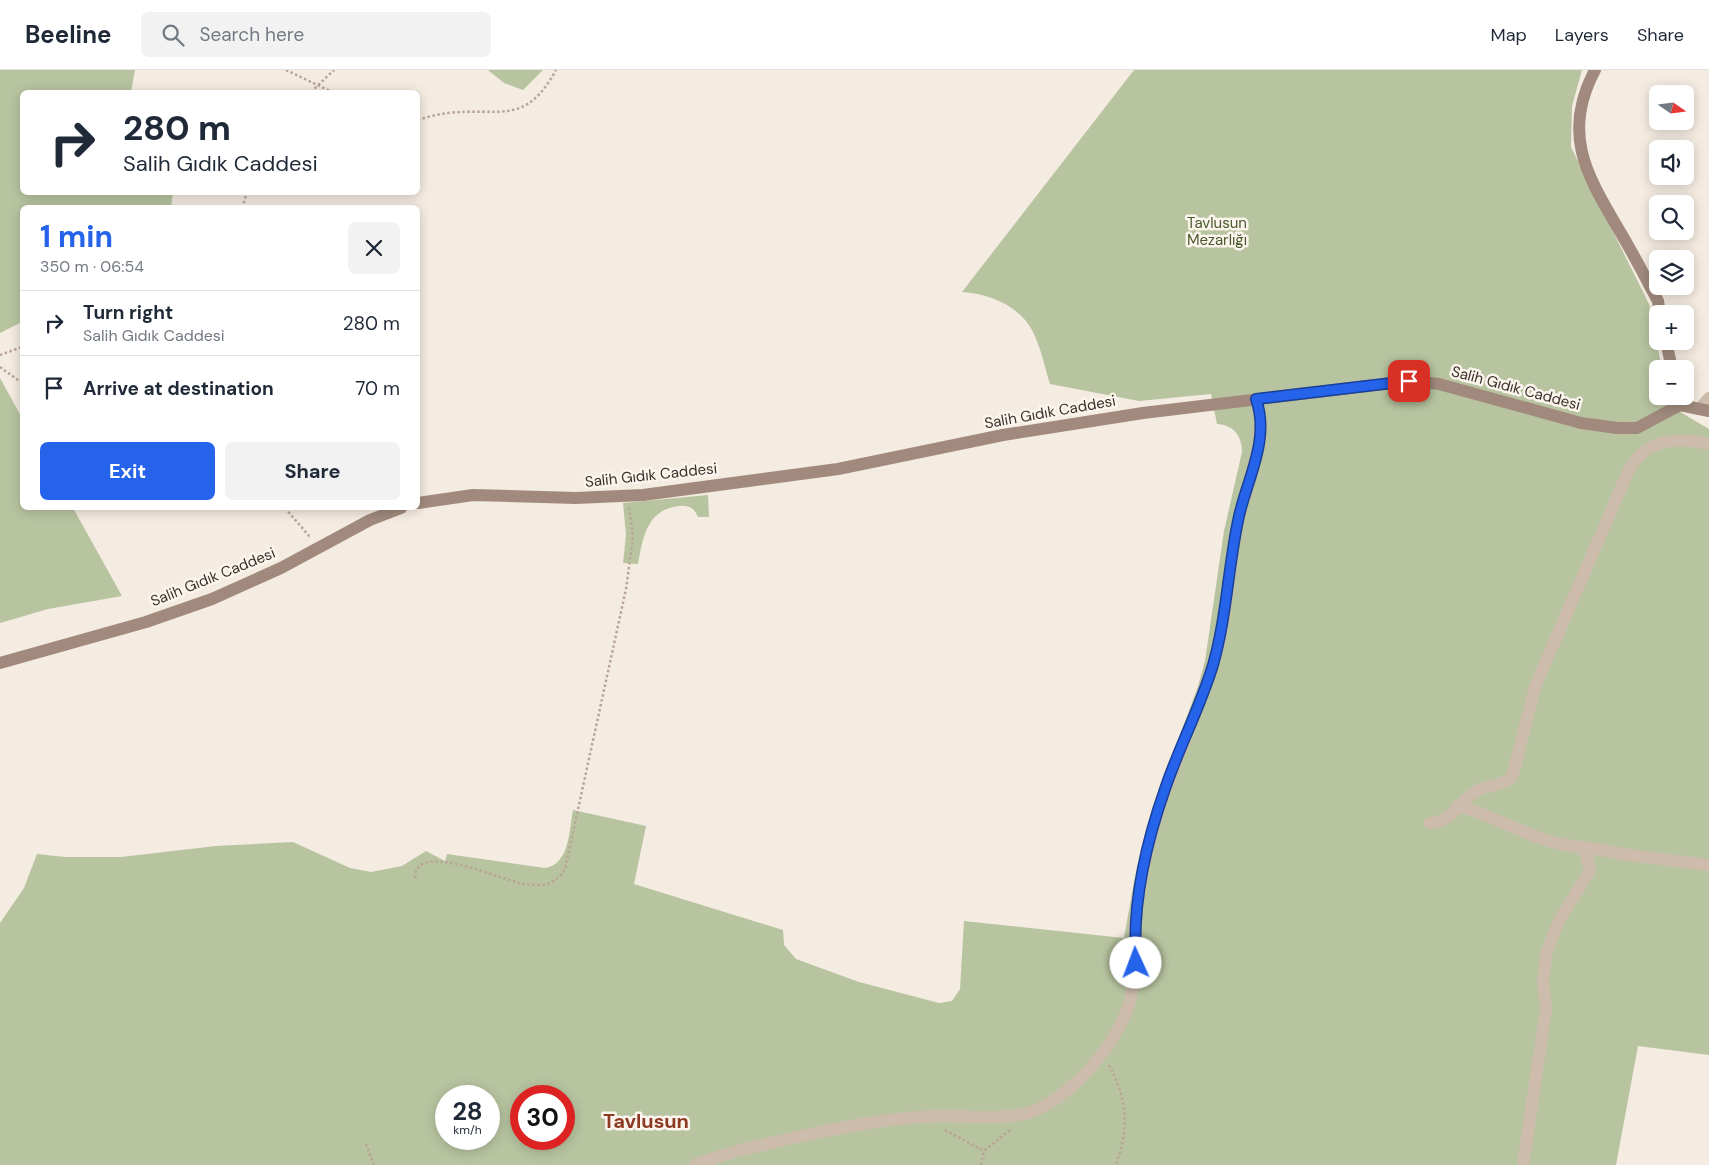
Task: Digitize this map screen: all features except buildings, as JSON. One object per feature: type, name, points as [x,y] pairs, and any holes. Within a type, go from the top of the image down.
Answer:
[{"type":"street","points":[[1595,70],[1584,98],[1580,123],[1579,138],[1582,160],[1593,185],[1659,305]]},
{"type":"street","name":"Salih Gıdık Caddesi","points":[[420,503],[473,495],[576,498],[628,496],[829,471],[1075,423],[1256,399],[1419,381],[1444,385],[1581,423],[1617,428],[1637,428],[1673,405]]},
{"type":"street","points":[[1690,405],[1704,410],[1709,398]]},
{"type":"street","points":[[695,1165],[757,1145],[868,1124],[921,1116],[1016,1116],[1033,1112],[1049,1103],[1069,1087],[1102,1054],[1118,1029],[1131,996],[1136,963],[1134,946],[1138,902],[1156,815],[1206,686],[1220,636],[1234,538],[1260,442],[1262,421],[1256,399]]},
{"type":"street","points":[[1430,823],[1447,819],[1458,806],[1476,791],[1507,781],[1514,772],[1535,687],[1626,476],[1636,458],[1653,445],[1670,440],[1689,439],[1709,444]]},
{"type":"street","name":"Salih Gıdık Caddesi","points":[[0,663],[179,611],[244,585],[370,520],[395,510]]},
{"type":"street","points":[[1458,806],[1496,818],[1525,834],[1550,843],[1709,864]]},
{"type":"street","points":[[1523,1165],[1546,1009],[1543,981],[1547,951],[1559,921],[1590,870],[1584,846]]},
{"type":"path","points":[[286,70],[327,90]]},
{"type":"path","points":[[313,90],[334,70]]},
{"type":"path","points":[[420,120],[448,113],[493,113],[512,110],[539,94],[556,70]]},
{"type":"path","points":[[0,355],[20,348]]},
{"type":"path","points":[[0,366],[20,381]]},
{"type":"path","points":[[415,878],[415,871],[420,865],[436,860],[524,884],[550,882],[565,869],[626,589],[633,538],[628,496]]},
{"type":"path","points":[[288,510],[317,549]]},
{"type":"path","points":[[1102,1054],[1114,1075],[1125,1107],[1124,1138],[1116,1165]]},
{"type":"path","points":[[944,1129],[984,1151]]},
{"type":"path","points":[[981,1165],[984,1151],[1012,1129]]},
{"type":"path","points":[[366,1144],[374,1165]]},
{"type":"green space","points":[[0,70],[135,70],[131,90],[20,90],[20,195],[173,195],[171,205],[20,205],[20,323],[0,333]]},
{"type":"green space","points":[[488,70],[543,70],[523,90],[504,83]]},
{"type":"green space","name":"Tavlusun Mezarlığı","points":[[1134,70],[1582,70],[1572,106],[1571,147],[1649,304],[1649,350],[1658,350],[1660,360],[1649,360],[1649,405],[1670,405],[1709,429],[1709,1055],[1638,1046],[1616,1165],[0,1165],[0,923],[24,888],[37,854],[65,857],[121,857],[216,846],[293,842],[350,868],[371,872],[402,866],[426,851],[445,861],[447,854],[545,868],[553,865],[564,853],[573,810],[646,826],[634,884],[783,930],[784,945],[796,959],[859,982],[939,1003],[952,1001],[960,989],[964,921],[1124,938],[1135,876],[1151,814],[1198,686],[1205,661],[1224,531],[1242,446],[1236,432],[1228,426],[1217,424],[1211,394],[1139,401],[1050,384],[1041,351],[1027,323],[1012,308],[1003,303],[973,293],[962,292]]},
{"type":"green space","points":[[0,378],[20,414],[20,510],[74,510],[122,596],[48,609],[0,623]]},
{"type":"green space","points":[[708,495],[709,517],[698,517],[691,508],[686,506],[669,508],[660,513],[648,526],[638,564],[623,563],[626,535],[623,503]]},
{"type":"district","name":"Tavlusun","points":[[646,1121]]},
{"type":"route","points":[[1136,963],[1134,946],[1135,924],[1143,873],[1156,815],[1175,762],[1198,708],[1217,650],[1224,621],[1234,538],[1260,442],[1262,421],[1256,399],[1409,381]]}]
